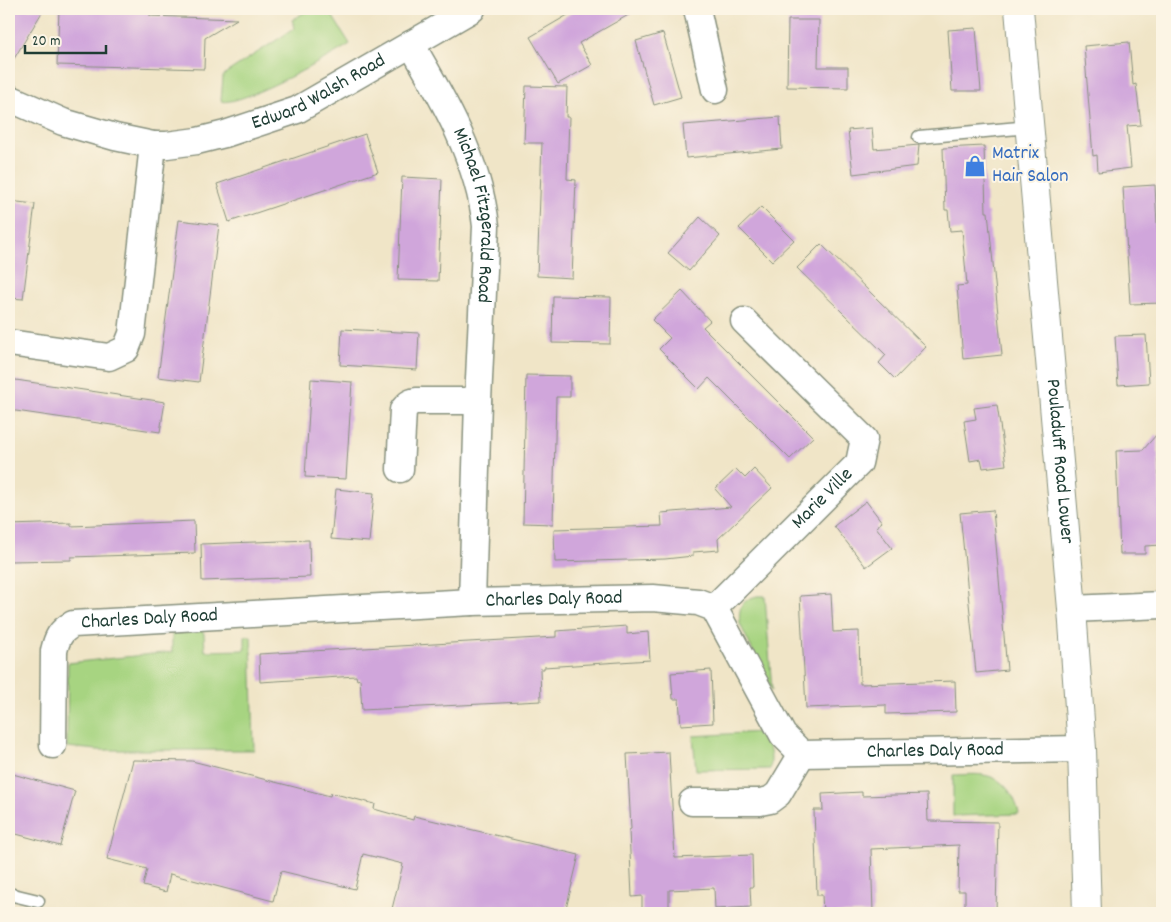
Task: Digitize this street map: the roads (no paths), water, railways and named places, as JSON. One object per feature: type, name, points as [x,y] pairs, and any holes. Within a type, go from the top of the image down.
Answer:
[{"type":"street","name":"Edward Walsh Road","points":[[9,98],[63,122],[107,135],[153,145],[181,144],[204,140],[297,110],[472,9]]},
{"type":"street","points":[[697,9],[715,90]]},
{"type":"street","name":"Pouladuff Road Lower","points":[[1018,9],[1072,609],[1082,749],[1087,913]]},
{"type":"street","name":"Michael Fitzgerald Road","points":[[411,44],[450,116],[476,178],[483,202],[486,226],[472,602]]},
{"type":"street","points":[[9,343],[109,357],[126,348],[132,334],[153,145]]},
{"type":"street","name":"Marie Ville","points":[[714,608],[859,463],[864,439],[744,321]]},
{"type":"street","points":[[400,469],[402,410],[410,402],[478,401]]},
{"type":"street","name":"Charles Daly Road","points":[[53,746],[54,651],[57,639],[63,629],[73,624],[472,602],[653,598],[698,602],[714,608]]},
{"type":"street","points":[[1072,609],[1162,605]]},
{"type":"street","points":[[692,802],[760,802],[770,800],[778,794],[802,754],[783,736],[714,608]]},
{"type":"street","name":"Charles Daly Road","points":[[802,754],[1082,749]]},
{"type":"lane","points":[[919,137],[1029,127]]},
{"type":"lane","points":[[9,894],[38,901]]},
{"type":"place","name":"Matrix Hair Salon","points":[[975,166]]}]
